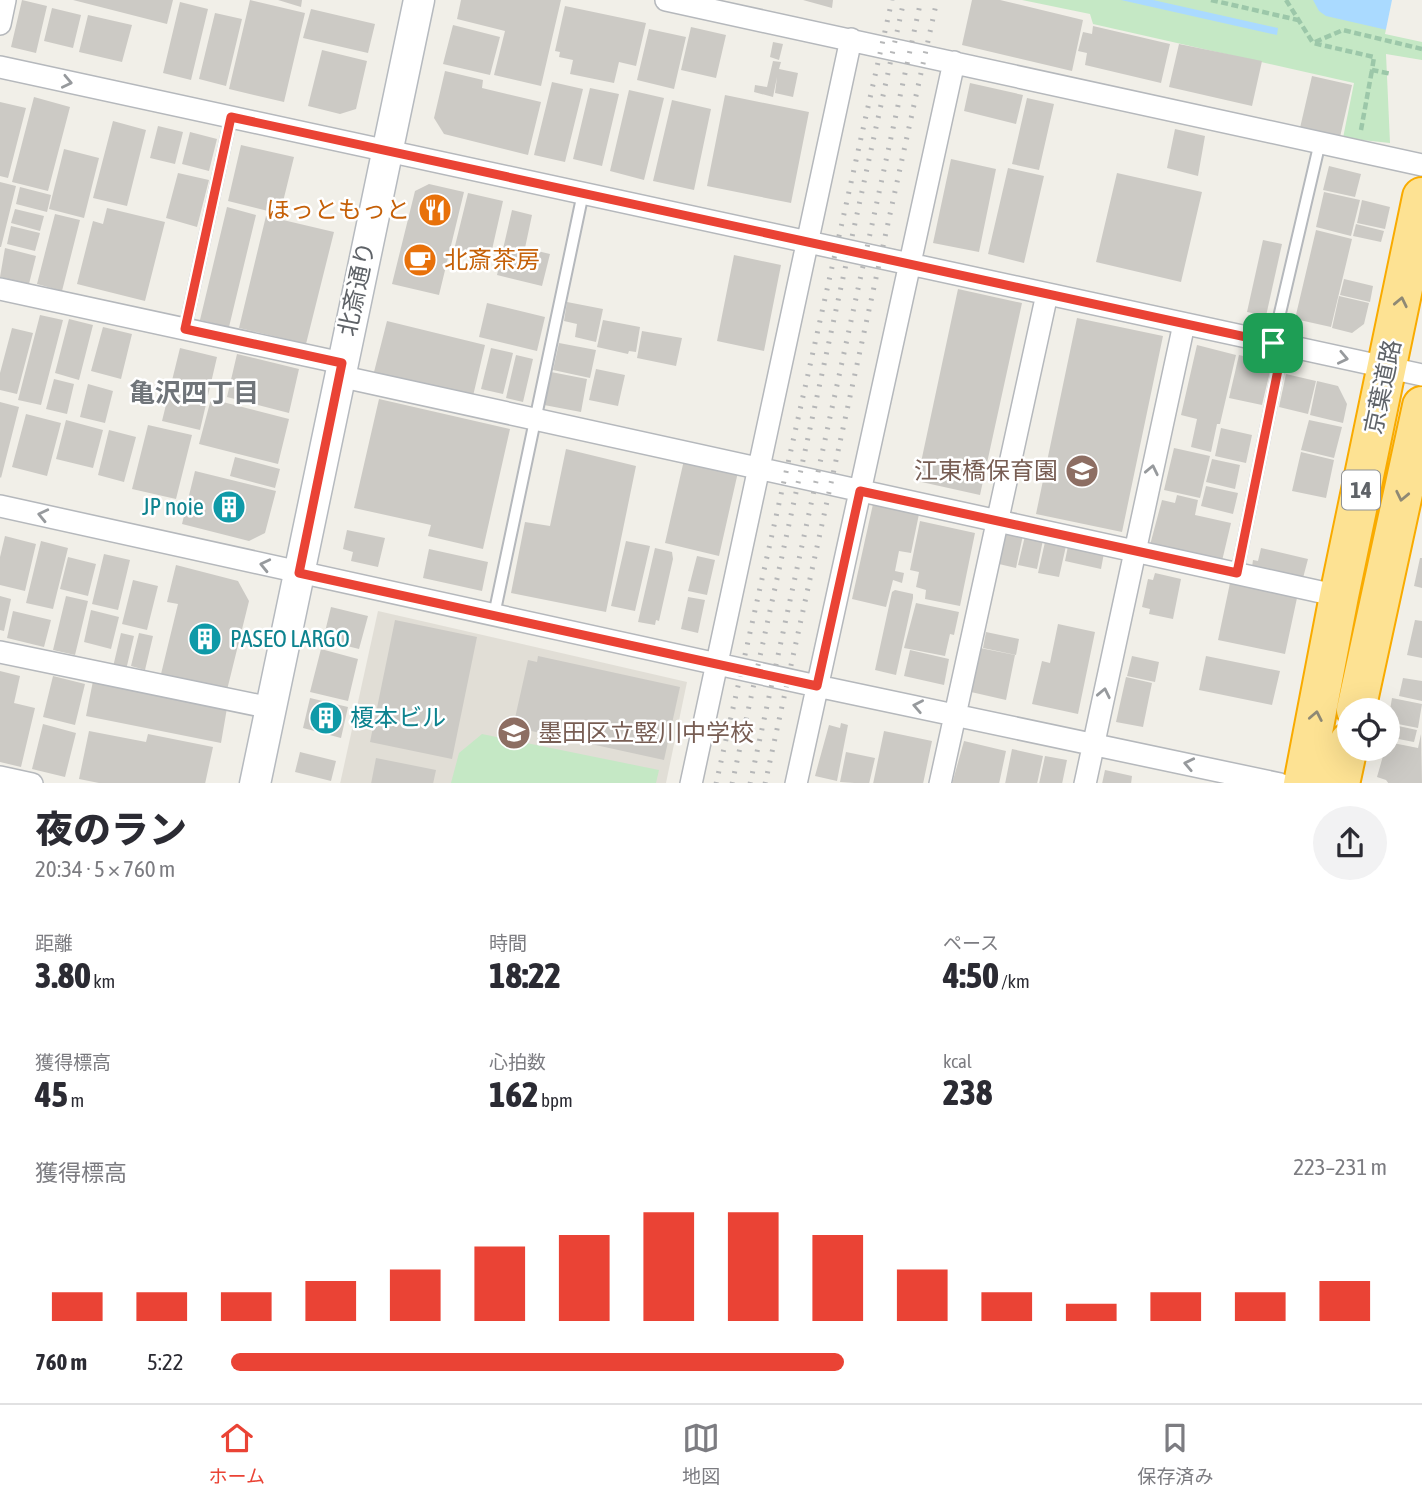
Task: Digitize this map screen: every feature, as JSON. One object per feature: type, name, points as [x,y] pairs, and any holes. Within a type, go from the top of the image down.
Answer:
[{"type":"highway","name":"京葉道路","points":[[1303,783],[1339,596],[1404,371],[1422,197]]},
{"type":"highway","name":"京葉道路","points":[[1359,698],[1422,406]]},
{"type":"highway","points":[[1340,783],[1345,761]]},
{"type":"street","points":[[0,24],[5,0]]},
{"type":"street","name":"北斎通り","points":[[255,783],[419,0]]},
{"type":"street","points":[[666,0],[1422,165]]},
{"type":"street","points":[[691,783],[851,39]]},
{"type":"street","points":[[796,783],[954,62]]},
{"type":"street","points":[[0,67],[1404,371]]},
{"type":"street","points":[[0,289],[185,329],[536,419],[1339,596]]},
{"type":"street","points":[[940,783],[1047,294]]},
{"type":"street","points":[[1085,783],[1184,324]]},
{"type":"street","points":[[0,506],[817,686],[1280,783]]},
{"type":"street","points":[[0,652],[271,708]]},
{"type":"street","points":[[0,776],[33,783]]},
{"type":"lane","points":[[185,329],[231,117]]},
{"type":"lane","points":[[1237,573],[1278,344],[1320,142]]},
{"type":"lane","points":[[494,615],[583,193]]},
{"type":"path","points":[[1211,0],[1298,20]]},
{"type":"path","points":[[1286,0],[1313,43],[1374,57],[1359,141]]},
{"type":"path","points":[[1313,43],[1343,30],[1422,49]]},
{"type":"path","points":[[1372,70],[1392,74]]},
{"type":"shaded area","name":"墨田区立竪川中学校","points":[[378,611],[687,682],[666,783],[340,783]]},
{"type":"green space","points":[[1022,0],[1422,0],[1422,60],[1386,54],[1390,143],[1343,138],[1354,83],[1093,24],[1090,14]]},
{"type":"green space","points":[[482,734],[659,770],[656,783],[451,783],[459,753]]},
{"type":"water","points":[[1121,0],[1153,0],[1278,28],[1277,35]]},
{"type":"water","points":[[1313,0],[1422,0],[1422,38],[1326,16],[1319,11]]},
{"type":"pier","points":[[1392,0],[1422,0],[1422,42],[1385,34]]},
{"type":"building","points":[[22,0],[47,6],[36,53],[11,47]]},
{"type":"building","points":[[73,0],[173,0],[167,24]]},
{"type":"building","points":[[250,0],[305,13],[284,102],[229,89]]},
{"type":"building","points":[[278,0],[302,0],[301,7]]},
{"type":"building","points":[[461,0],[561,0],[541,86],[494,75],[505,31],[457,19]]},
{"type":"building","points":[[803,0],[833,0],[832,8]]},
{"type":"building","points":[[972,0],[1000,0],[1083,20],[1072,71],[962,45]]},
{"type":"building","points":[[180,2],[208,9],[191,80],[163,73]]},
{"type":"building","points":[[565,6],[646,23],[636,66],[619,62],[614,83],[570,74],[573,60],[559,57],[560,52],[555,51]]},
{"type":"building","points":[[52,8],[81,15],[73,48],[44,41]]},
{"type":"building","points":[[311,9],[375,24],[368,53],[303,38]]},
{"type":"building","points":[[215,13],[242,19],[226,86],[199,79]]},
{"type":"building","points":[[88,15],[132,25],[122,62],[79,52]]},
{"type":"building","points":[[453,25],[500,37],[490,75],[443,64]]},
{"type":"building","points":[[1093,26],[1170,44],[1161,83],[1085,65],[1087,53],[1078,51],[1083,32],[1092,34]]},
{"type":"building","points":[[691,27],[726,35],[716,78],[681,70]]},
{"type":"building","points":[[649,29],[686,37],[674,89],[637,80]]},
{"type":"building","points":[[773,42],[783,44],[779,60],[770,57]]},
{"type":"building","points":[[1179,44],[1262,61],[1252,106],[1169,87]]},
{"type":"building","points":[[322,50],[367,61],[356,109],[340,114],[308,106]]},
{"type":"building","points":[[773,61],[781,62],[779,69],[798,73],[793,97],[775,93],[777,77],[773,97],[754,92],[755,85],[767,87]]},
{"type":"building","points":[[445,71],[483,80],[482,88],[541,102],[528,155],[444,134],[434,118]]},
{"type":"building","points":[[1312,76],[1352,85],[1340,137],[1300,128]]},
{"type":"building","points":[[552,82],[583,89],[565,162],[534,155]]},
{"type":"building","points":[[970,83],[1023,95],[1016,124],[964,111]]},
{"type":"building","points":[[590,88],[619,94],[602,166],[573,159]]},
{"type":"building","points":[[629,90],[664,98],[644,180],[610,171]]},
{"type":"building","points":[[725,95],[809,112],[791,203],[707,186]]},
{"type":"building","points":[[34,97],[70,107],[48,191],[12,182]]},
{"type":"building","points":[[1027,98],[1054,104],[1039,170],[1012,164]]},
{"type":"building","points":[[672,100],[711,109],[694,190],[653,181]]},
{"type":"building","points":[[0,102],[26,108],[8,178],[0,176]]},
{"type":"building","points":[[113,121],[146,130],[127,206],[93,198]]},
{"type":"building","points":[[158,126],[183,132],[175,164],[150,158]]},
{"type":"building","points":[[1175,129],[1205,136],[1198,176],[1167,168]]},
{"type":"building","points":[[190,132],[217,139],[209,171],[182,164]]},
{"type":"building","points":[[241,145],[294,157],[280,214],[228,201]]},
{"type":"building","points":[[64,149],[99,158],[84,218],[49,209]]},
{"type":"building","points":[[951,159],[996,169],[979,252],[933,243]]},
{"type":"building","points":[[1329,166],[1361,174],[1355,197],[1323,190]]},
{"type":"building","points":[[1008,168],[1044,176],[1024,263],[988,254]]},
{"type":"building","points":[[178,173],[209,180],[197,227],[166,218]]},
{"type":"building","points":[[1117,173],[1202,192],[1181,282],[1096,262]]},
{"type":"building","points":[[0,182],[16,186],[1,247],[0,247]]},
{"type":"building","points":[[429,184],[464,192],[439,295],[392,284],[415,191]]},
{"type":"building","points":[[20,187],[51,195],[47,212],[16,204]]},
{"type":"building","points":[[1324,192],[1360,200],[1351,236],[1316,227]]},
{"type":"building","points":[[468,193],[503,201],[489,263],[453,254]]},
{"type":"building","points":[[1362,200],[1390,207],[1385,229],[1357,223]]},
{"type":"building","points":[[227,207],[256,215],[229,327],[200,320]]},
{"type":"building","points":[[107,208],[165,222],[145,301],[77,284],[93,221],[103,224]]},
{"type":"building","points":[[15,209],[44,216],[40,231],[11,223]]},
{"type":"building","points":[[512,210],[532,215],[525,248],[550,254],[542,286],[497,275]]},
{"type":"building","points":[[55,214],[80,220],[62,291],[37,284]]},
{"type":"building","points":[[266,216],[334,232],[306,344],[239,328]]},
{"type":"building","points":[[1356,224],[1384,231],[1381,242],[1353,236]]},
{"type":"building","points":[[11,226],[40,233],[35,251],[7,244]]},
{"type":"building","points":[[1316,230],[1352,239],[1331,327],[1295,319]]},
{"type":"building","points":[[1263,240],[1282,244],[1266,316],[1247,312]]},
{"type":"building","points":[[5,248],[36,256],[29,284],[0,277]]},
{"type":"building","points":[[734,255],[781,265],[764,351],[717,341]]},
{"type":"building","points":[[1344,279],[1373,286],[1370,302],[1340,295]]},
{"type":"building","points":[[958,289],[1022,303],[980,495],[917,481]]},
{"type":"building","points":[[1339,296],[1369,303],[1364,324],[1352,333],[1332,328]]},
{"type":"building","points":[[567,302],[603,309],[596,342],[575,337],[577,324],[564,321]]},
{"type":"building","points":[[487,303],[545,317],[537,351],[479,337]]},
{"type":"building","points":[[40,315],[63,320],[41,405],[18,400]]},
{"type":"building","points":[[1077,318],[1163,336],[1122,532],[1036,514]]},
{"type":"building","points":[[69,319],[93,325],[79,380],[55,373]]},
{"type":"building","points":[[603,320],[640,327],[636,352],[629,351],[628,354],[597,347]]},
{"type":"building","points":[[387,321],[485,345],[473,396],[374,372]]},
{"type":"building","points":[[103,327],[132,334],[121,379],[91,371]]},
{"type":"building","points":[[12,328],[33,333],[17,394],[0,390],[0,373]]},
{"type":"building","points":[[642,331],[682,338],[676,366],[637,358]]},
{"type":"building","points":[[559,343],[596,350],[590,378],[553,370]]},
{"type":"building","points":[[1197,345],[1236,355],[1211,452],[1191,447],[1197,419],[1181,415]]},
{"type":"building","points":[[180,348],[217,357],[200,430],[162,421]]},
{"type":"building","points":[[491,348],[513,353],[503,394],[481,389]]},
{"type":"building","points":[[237,354],[299,369],[289,413],[227,397]]},
{"type":"building","points":[[516,355],[533,359],[523,402],[506,398]]},
{"type":"building","points":[[1239,355],[1272,363],[1262,405],[1229,398]]},
{"type":"building","points":[[596,369],[625,375],[618,406],[589,400]]},
{"type":"building","points":[[551,372],[587,379],[581,412],[544,405]]},
{"type":"building","points":[[1286,374],[1316,381],[1308,414],[1279,407]]},
{"type":"building","points":[[54,379],[74,384],[67,414],[46,409]]},
{"type":"building","points":[[1317,381],[1338,386],[1347,404],[1343,423],[1310,415]]},
{"type":"building","points":[[88,384],[113,391],[105,423],[80,417]]},
{"type":"building","points":[[211,399],[289,419],[278,464],[199,444]]},
{"type":"building","points":[[379,399],[510,429],[483,549],[428,536],[431,525],[354,508]]},
{"type":"building","points":[[0,402],[19,407],[1,478],[0,477]]},
{"type":"building","points":[[26,414],[61,423],[47,476],[12,467]]},
{"type":"building","points":[[66,420],[103,430],[93,468],[56,459]]},
{"type":"building","points":[[1309,420],[1342,427],[1334,458],[1301,450]]},
{"type":"building","points":[[148,425],[192,435],[176,499],[132,489]]},
{"type":"building","points":[[1221,428],[1252,435],[1246,463],[1215,456]]},
{"type":"building","points":[[109,430],[136,437],[124,482],[98,475]]},
{"type":"building","points":[[1174,448],[1210,456],[1200,498],[1164,490]]},
{"type":"building","points":[[566,449],[636,466],[606,612],[511,593],[525,522],[550,526]]},
{"type":"building","points":[[1301,452],[1334,460],[1326,498],[1292,491]]},
{"type":"building","points":[[235,457],[280,469],[275,488],[230,476]]},
{"type":"building","points":[[1212,459],[1240,465],[1235,489],[1206,482]]},
{"type":"building","points":[[684,460],[738,472],[719,556],[665,543]]},
{"type":"building","name":"JP noie","points":[[195,471],[276,491],[265,533],[249,541],[182,524]]},
{"type":"building","points":[[1206,486],[1238,493],[1233,514],[1201,506]]},
{"type":"building","points":[[1177,495],[1198,500],[1195,515],[1231,523],[1222,561],[1150,545],[1162,500],[1175,503]]},
{"type":"building","points":[[873,504],[919,514],[911,553],[899,551],[895,571],[904,573],[902,583],[893,580],[886,607],[852,599]]},
{"type":"building","points":[[920,521],[975,533],[960,606],[925,599],[926,590],[916,587],[919,572],[910,570]]},
{"type":"building","points":[[347,530],[385,538],[378,567],[351,561],[353,552],[343,549]]},
{"type":"building","points":[[1006,532],[1023,535],[1016,568],[999,564]]},
{"type":"building","points":[[5,536],[36,544],[25,591],[0,585],[0,557]]},
{"type":"building","points":[[1025,536],[1043,540],[1037,569],[1018,565]]},
{"type":"building","points":[[41,541],[68,548],[53,609],[26,603]]},
{"type":"building","points":[[626,541],[650,546],[635,611],[611,606]]},
{"type":"building","points":[[1045,542],[1066,546],[1059,577],[1038,573]]},
{"type":"building","points":[[1068,546],[1104,553],[1101,569],[1065,561]]},
{"type":"building","points":[[655,548],[672,552],[673,559],[659,621],[656,620],[655,625],[638,622]]},
{"type":"building","points":[[1261,548],[1308,559],[1303,578],[1252,567],[1253,560],[1258,561]]},
{"type":"building","points":[[429,549],[488,562],[482,591],[423,578]]},
{"type":"building","points":[[104,554],[130,560],[118,610],[92,604]]},
{"type":"building","points":[[697,556],[715,560],[707,595],[688,591]]},
{"type":"building","points":[[68,557],[96,564],[88,596],[60,589]]},
{"type":"building","points":[[1422,558],[1422,588],[1414,586]]},
{"type":"building","name":"PASEO LARGO","points":[[176,565],[238,581],[249,601],[227,690],[161,674],[178,604],[167,602]]},
{"type":"building","points":[[1155,573],[1181,579],[1173,619],[1149,614],[1150,609],[1142,607],[1148,579],[1153,580]]},
{"type":"building","points":[[133,580],[158,586],[147,630],[122,624]]},
{"type":"building","points":[[1230,583],[1297,598],[1285,654],[1218,640]]},
{"type":"building","points":[[895,590],[913,594],[896,675],[875,670],[892,592]]},
{"type":"building","points":[[0,596],[11,599],[4,631],[0,630]]},
{"type":"building","points":[[66,596],[88,601],[75,655],[53,650]]},
{"type":"building","points":[[688,597],[705,600],[698,633],[681,629]]},
{"type":"building","points":[[916,603],[959,612],[954,635],[950,634],[945,656],[904,648]]},
{"type":"building","points":[[331,607],[368,616],[359,649],[323,640]]},
{"type":"building","points":[[91,610],[119,617],[111,649],[84,642]]},
{"type":"building","points":[[13,611],[51,620],[44,647],[7,638]]},
{"type":"building","points":[[395,620],[477,637],[452,759],[370,742]]},
{"type":"building","points":[[1415,620],[1422,621],[1422,658],[1407,655]]},
{"type":"building","points":[[1058,624],[1095,632],[1078,714],[1032,704],[1042,661],[1050,663]]},
{"type":"building","points":[[986,632],[1019,639],[1016,655],[983,648]]},
{"type":"building","points":[[121,633],[134,636],[126,670],[113,667]]},
{"type":"building","points":[[139,633],[153,636],[145,670],[131,666]]},
{"type":"building","points":[[980,648],[1015,655],[1006,700],[971,692]]},
{"type":"building","points":[[321,649],[358,659],[348,701],[310,692]]},
{"type":"building","points":[[910,650],[949,659],[944,685],[904,676]]},
{"type":"building","points":[[538,656],[680,687],[664,760],[513,727],[528,660],[537,662]]},
{"type":"building","points":[[1132,656],[1159,662],[1155,682],[1127,676]]},
{"type":"building","points":[[1206,656],[1280,671],[1272,705],[1199,690]]},
{"type":"building","points":[[0,671],[20,676],[14,703],[35,708],[21,767],[0,762]]},
{"type":"building","points":[[53,676],[85,684],[75,725],[43,717]]},
{"type":"building","points":[[1126,677],[1152,683],[1143,727],[1116,722]]},
{"type":"building","points":[[1403,678],[1422,681],[1422,701],[1399,696]]},
{"type":"building","points":[[93,681],[227,708],[221,743],[86,716]]},
{"type":"building","name":"榎本ビル","points":[[310,698],[348,707],[341,738],[303,728]]},
{"type":"building","points":[[1400,700],[1422,704],[1418,728],[1400,724]]},
{"type":"building","points":[[841,723],[848,725],[837,781],[815,776],[829,725],[840,728]]},
{"type":"building","points":[[43,724],[76,733],[65,777],[32,769]]},
{"type":"building","points":[[1400,726],[1417,730],[1414,742],[1400,739]]},
{"type":"building","points":[[89,731],[146,742],[148,734],[213,747],[205,783],[99,783],[79,779]]},
{"type":"building","points":[[884,731],[932,741],[923,783],[873,783]]},
{"type":"building","points":[[1421,734],[1422,783],[1388,783],[1377,777],[1382,761],[1400,761],[1400,744],[1418,748]]},
{"type":"building","points":[[964,741],[1006,751],[999,783],[952,783]]},
{"type":"building","points":[[1012,749],[1043,756],[1037,783],[1005,783]]},
{"type":"building","points":[[300,752],[336,761],[331,781],[295,772]]},
{"type":"building","points":[[846,752],[875,758],[869,783],[840,782]]},
{"type":"building","points":[[1045,756],[1067,760],[1062,783],[1039,783]]},
{"type":"building","points":[[376,758],[436,770],[433,783],[371,783]]},
{"type":"building","points":[[1105,770],[1132,776],[1131,783],[1102,783]]},
{"type":"railway","points":[[716,783],[892,0]]},
{"type":"railway","points":[[732,783],[904,0]]},
{"type":"railway","points":[[750,783],[921,0]]},
{"type":"railway","points":[[765,783],[937,0]]},
{"type":"place","name":"ほっともっと","points":[[435,210]]},
{"type":"place","name":"北斎茶房","points":[[420,260]]},
{"type":"place","name":"江東橋保育園","points":[[1082,471]]},
{"type":"place","name":"JP noie","points":[[229,507]]},
{"type":"place","name":"PASEO LARGO","points":[[205,639]]},
{"type":"place","name":"榎本ビル","points":[[326,718]]},
{"type":"place","name":"墨田区立竪川中学校","points":[[514,733]]},
{"type":"district","name":"亀沢四丁目","points":[[194,393]]},
{"type":"route","points":[[231,117],[1273,343],[1283,345],[1237,573],[860,491],[817,686],[299,573],[342,363],[185,329],[231,117]]}]
